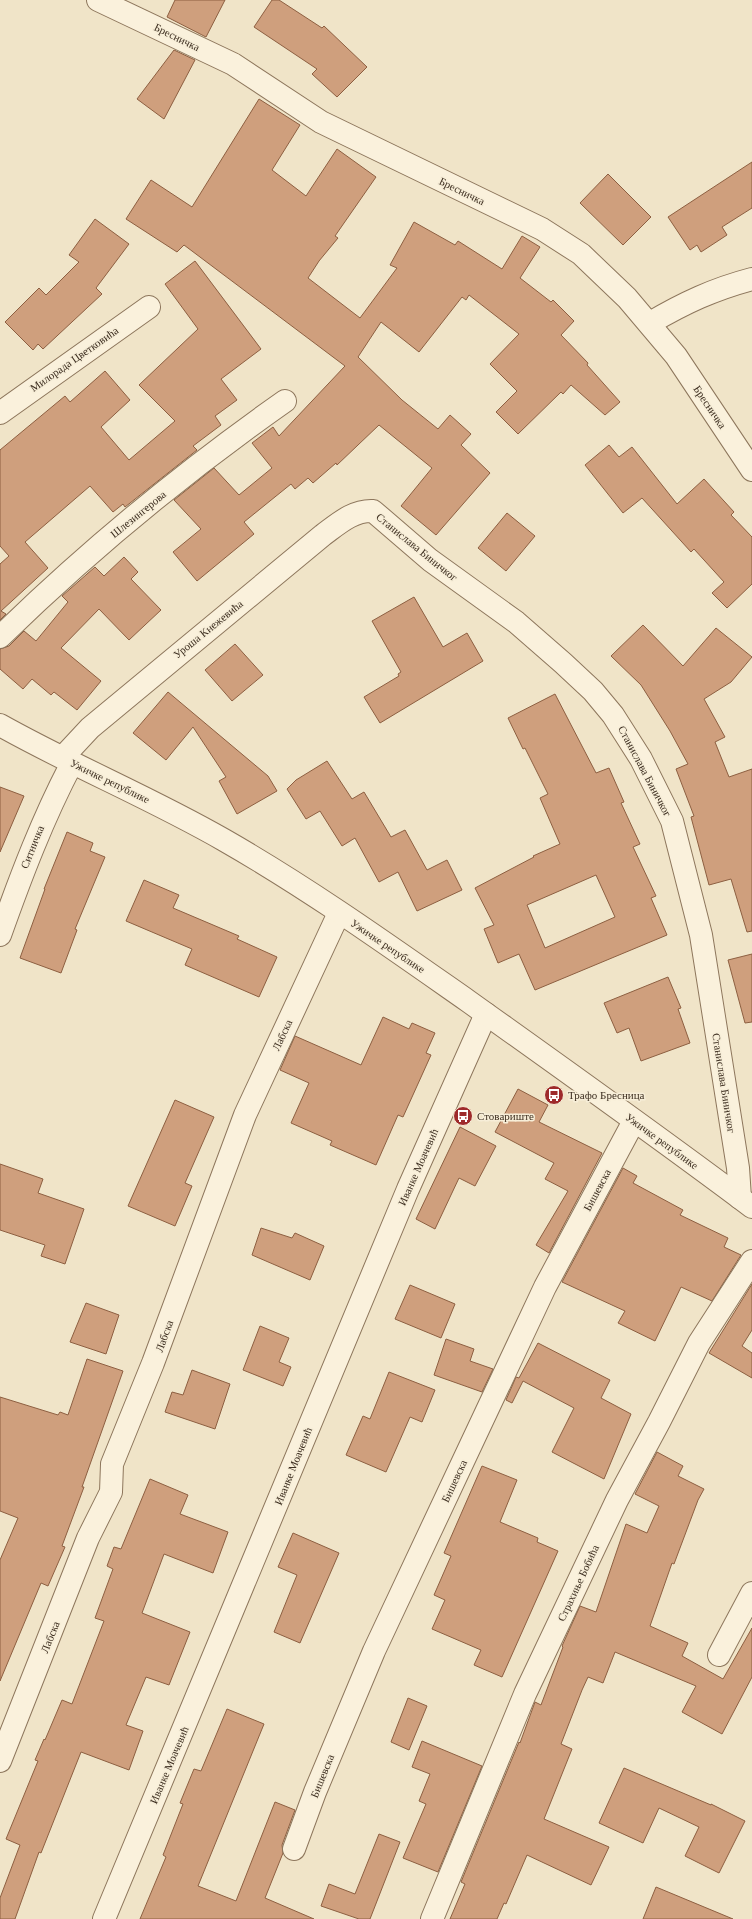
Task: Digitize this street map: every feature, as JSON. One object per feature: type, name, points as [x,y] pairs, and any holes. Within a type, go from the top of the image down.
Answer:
[{"type":"street","name":"Бресничка","points":[[98,0],[233,64],[321,122],[542,229],[581,254],[607,277],[650,323],[676,356],[752,470]]},
{"type":"street","points":[[650,323],[683,303],[721,287],[752,279]]},
{"type":"street","name":"Милорада Цветковића","points":[[0,412],[149,307]]},
{"type":"street","name":"Шлезингерова","points":[[0,637],[34,604],[120,527],[248,427],[285,401]]},
{"type":"street","name":"Уроша Кнежевића","points":[[67,760],[90,728],[322,535],[362,510]]},
{"type":"street","name":"Станислава Биничког","points":[[362,510],[373,511],[430,560],[488,600],[537,639],[593,691],[626,733],[641,759],[672,821],[701,935],[738,1168],[746,1203]]},
{"type":"street","name":"Ужичке републике","points":[[0,725],[149,800],[224,840],[339,913],[551,1059],[746,1203]]},
{"type":"street","name":"Ситничка","points":[[0,935],[19,880],[67,760]]},
{"type":"street","name":"Лабска","points":[[0,1761],[88,1538],[109,1497],[113,1474],[112,1464],[154,1363],[245,1115],[339,913]]},
{"type":"street","name":"Иванке Моачевић","points":[[104,1919],[402,1204],[486,1014]]},
{"type":"street","name":"Бишевска","points":[[294,1849],[315,1792],[377,1644],[545,1287],[634,1121]]},
{"type":"street","name":"Страхиње Бобића","points":[[432,1919],[525,1694],[617,1500],[699,1344],[752,1261]]},
{"type":"street","points":[[719,1655],[752,1593]]},
{"type":"building","points":[[175,0],[225,0],[206,37],[167,17]]},
{"type":"building","points":[[272,0],[279,0],[322,28],[324,26],[367,67],[337,97],[312,74],[317,69],[254,27]]},
{"type":"building","points":[[174,50],[195,60],[164,119],[137,99]]},
{"type":"building","points":[[259,99],[300,125],[272,170],[306,196],[337,149],[376,177],[335,236],[338,238],[319,261],[308,278],[360,318],[397,268],[390,265],[414,222],[455,245],[458,241],[502,269],[522,236],[540,247],[520,278],[551,302],[553,300],[574,321],[561,335],[588,363],[587,365],[620,402],[605,415],[571,385],[563,394],[561,392],[518,434],[496,412],[517,391],[490,364],[519,334],[469,295],[466,300],[462,297],[419,352],[381,322],[358,357],[402,400],[438,429],[450,415],[471,434],[461,445],[490,473],[436,535],[401,506],[432,468],[379,425],[337,465],[336,463],[313,483],[308,478],[295,489],[291,484],[244,522],[254,534],[197,581],[173,552],[201,529],[174,500],[214,468],[239,495],[272,468],[252,443],[273,427],[279,436],[345,366],[184,245],[177,252],[126,219],[151,180],[192,207]]},
{"type":"building","points":[[752,162],[752,208],[722,227],[727,235],[701,252],[697,245],[690,250],[668,217]]},
{"type":"building","points":[[608,174],[651,217],[623,245],[580,203]]},
{"type":"building","points":[[95,219],[129,244],[96,288],[102,294],[43,349],[38,344],[33,350],[5,322],[39,288],[46,295],[79,262],[69,255]]},
{"type":"building","points":[[195,261],[261,349],[221,379],[237,400],[215,416],[221,425],[193,446],[197,450],[125,507],[123,504],[113,512],[90,486],[25,542],[48,568],[1,611],[6,614],[0,620],[0,564],[9,556],[0,546],[0,450],[65,396],[70,402],[105,371],[130,400],[101,427],[129,460],[175,421],[139,385],[198,329],[165,284]]},
{"type":"building","points":[[609,445],[619,457],[632,447],[677,504],[704,479],[734,512],[731,515],[752,537],[752,584],[727,608],[712,593],[724,582],[694,549],[691,552],[642,498],[623,513],[585,465]]},
{"type":"building","points":[[507,513],[535,536],[506,571],[478,548]]},
{"type":"building","points":[[124,557],[138,572],[131,579],[161,610],[129,640],[99,609],[61,648],[101,681],[77,710],[54,692],[51,695],[32,679],[23,689],[0,669],[0,649],[9,646],[24,631],[36,641],[68,602],[62,596],[95,567],[104,576]]},
{"type":"building","points":[[414,597],[443,647],[467,633],[483,661],[380,723],[364,697],[399,676],[398,674],[401,672],[372,621]]},
{"type":"building","points":[[643,625],[683,666],[716,628],[752,657],[731,682],[704,699],[725,737],[715,742],[729,777],[752,769],[752,931],[747,932],[731,879],[709,885],[691,817],[694,816],[676,769],[688,764],[670,731],[641,685],[611,656]]},
{"type":"building","points":[[235,644],[263,675],[232,701],[205,670]]},
{"type":"building","points":[[168,692],[268,776],[277,791],[237,814],[219,781],[226,777],[193,727],[166,760],[133,733]]},
{"type":"building","points":[[555,694],[596,773],[609,768],[624,802],[621,803],[640,844],[633,847],[656,896],[651,898],[667,935],[535,990],[519,954],[498,963],[484,929],[494,925],[475,888],[534,857],[533,856],[560,844],[540,798],[548,794],[508,718]],"holes":[[[596,875],[615,917],[545,948],[527,905]]]},
{"type":"building","points":[[327,761],[352,799],[364,792],[391,837],[405,830],[427,870],[447,860],[462,890],[417,911],[398,872],[379,882],[355,838],[342,846],[320,811],[306,819],[287,789],[296,780]]},
{"type":"building","points":[[0,787],[24,796],[0,852]]},
{"type":"building","points":[[67,832],[93,843],[90,851],[105,857],[75,929],[77,930],[61,973],[20,958],[44,889]]},
{"type":"building","points":[[144,880],[179,895],[173,908],[239,936],[237,939],[277,957],[259,997],[185,965],[192,949],[126,921]]},
{"type":"building","points":[[752,954],[752,1022],[745,1023],[728,960]]},
{"type":"building","points":[[668,977],[681,1008],[678,1009],[690,1043],[641,1061],[629,1028],[617,1033],[604,1003]]},
{"type":"building","points":[[383,1017],[409,1029],[412,1023],[435,1033],[426,1053],[431,1055],[403,1117],[398,1115],[376,1165],[330,1145],[332,1141],[291,1123],[309,1083],[280,1070],[295,1036],[361,1065]]},
{"type":"building","points":[[518,1089],[548,1105],[539,1122],[602,1153],[549,1253],[536,1245],[568,1191],[545,1179],[554,1163],[495,1132]]},
{"type":"building","points":[[175,1100],[214,1117],[185,1183],[192,1186],[175,1226],[128,1206]]},
{"type":"building","points":[[460,1127],[496,1146],[475,1186],[459,1178],[435,1229],[416,1219]]},
{"type":"building","points":[[0,1164],[43,1179],[38,1193],[84,1209],[65,1264],[41,1256],[45,1245],[0,1230]]},
{"type":"building","points":[[623,1168],[637,1176],[633,1183],[683,1210],[680,1215],[728,1238],[724,1247],[741,1255],[712,1301],[681,1287],[655,1341],[618,1323],[625,1311],[562,1282]]},
{"type":"building","points":[[261,1228],[292,1238],[295,1233],[324,1246],[310,1280],[252,1255]]},
{"type":"building","points":[[752,1284],[752,1330],[742,1346],[752,1353],[752,1378],[709,1353]]},
{"type":"building","points":[[410,1285],[455,1304],[441,1338],[395,1319]]},
{"type":"building","points":[[86,1303],[119,1315],[106,1354],[70,1342]]},
{"type":"building","points":[[260,1326],[289,1338],[279,1362],[291,1367],[283,1386],[243,1370]]},
{"type":"building","points":[[446,1339],[474,1349],[470,1361],[493,1369],[482,1392],[434,1375]]},
{"type":"building","points":[[538,1343],[610,1380],[601,1398],[631,1414],[604,1479],[552,1452],[574,1408],[523,1381],[512,1403],[506,1400],[516,1377],[519,1378]]},
{"type":"building","points":[[87,1359],[123,1371],[82,1487],[84,1487],[62,1546],[65,1547],[48,1586],[41,1583],[0,1681],[0,1560],[18,1518],[0,1511],[0,1397],[58,1415],[60,1412],[68,1415]]},
{"type":"building","points":[[192,1370],[230,1384],[215,1429],[165,1412],[172,1392],[183,1395]]},
{"type":"building","points":[[389,1372],[435,1390],[422,1422],[410,1417],[386,1472],[346,1455],[363,1416],[370,1419]]},
{"type":"building","points":[[657,1452],[683,1466],[678,1476],[704,1489],[698,1500],[674,1564],[672,1563],[650,1626],[688,1643],[682,1656],[723,1679],[752,1628],[752,1677],[722,1734],[682,1712],[696,1686],[615,1652],[603,1683],[588,1677],[582,1690],[561,1744],[572,1749],[544,1819],[609,1847],[591,1885],[527,1855],[506,1904],[504,1903],[497,1919],[450,1919],[465,1884],[461,1882],[519,1742],[520,1743],[535,1702],[541,1705],[563,1647],[562,1646],[580,1606],[596,1612],[626,1524],[647,1533],[659,1506],[635,1494]]},
{"type":"building","points":[[482,1466],[517,1480],[500,1522],[538,1538],[537,1542],[558,1551],[502,1677],[474,1665],[481,1650],[432,1629],[445,1600],[434,1595],[451,1556],[444,1553]]},
{"type":"building","points":[[150,1479],[188,1495],[180,1514],[228,1532],[213,1573],[164,1554],[142,1613],[190,1632],[169,1685],[146,1677],[126,1725],[143,1731],[129,1770],[81,1752],[41,1853],[39,1852],[15,1919],[0,1919],[0,1898],[20,1845],[6,1839],[38,1761],[35,1760],[62,1700],[72,1704],[104,1621],[95,1618],[113,1569],[107,1566],[114,1547],[121,1549]]},
{"type":"building","points":[[293,1533],[339,1553],[300,1643],[274,1632],[297,1575],[278,1567]]},
{"type":"building","points":[[408,1698],[427,1706],[409,1750],[391,1742]]},
{"type":"building","points":[[227,1709],[264,1724],[198,1886],[236,1901],[275,1802],[295,1810],[282,1845],[283,1853],[265,1898],[314,1919],[140,1919],[166,1857],[163,1855],[183,1804],[180,1803],[194,1769],[201,1771]]},
{"type":"building","points":[[422,1741],[482,1766],[438,1872],[403,1858],[426,1804],[419,1801],[430,1774],[412,1767]]},
{"type":"building","points":[[624,1768],[711,1804],[745,1821],[719,1873],[685,1856],[699,1827],[659,1808],[643,1843],[599,1823]]},
{"type":"building","points":[[379,1834],[400,1842],[370,1919],[359,1919],[321,1906],[329,1884],[355,1894]]},
{"type":"building","points":[[656,1887],[733,1919],[643,1919]]},
{"type":"place","name":"Трафо Бресница","points":[[554,1095]]},
{"type":"place","name":"Стовариште","points":[[463,1116]]}]
